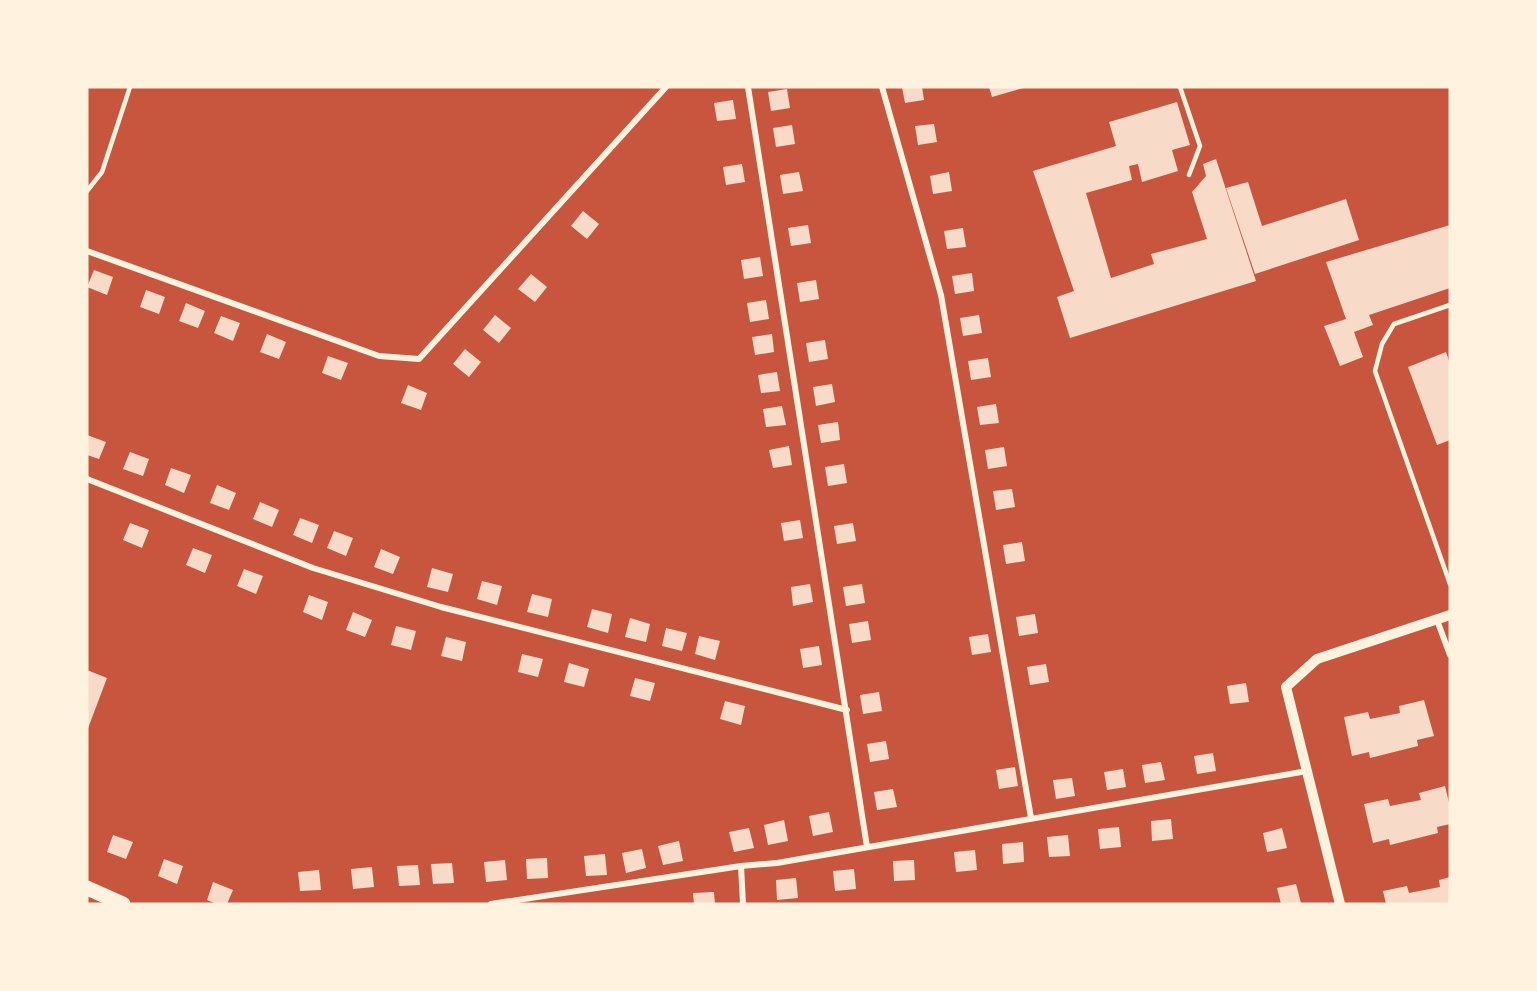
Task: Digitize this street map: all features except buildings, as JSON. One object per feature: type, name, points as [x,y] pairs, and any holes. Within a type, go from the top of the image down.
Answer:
[{"type":"main road","points":[[87,888],[123,904]]},
{"type":"street","points":[[87,251],[379,356],[419,359],[666,87]]},
{"type":"street","points":[[748,87],[867,847]]},
{"type":"street","points":[[882,87],[941,295],[1031,818]]},
{"type":"street","points":[[87,479],[313,568],[441,607],[847,710]]},
{"type":"street","points":[[1340,904],[1286,687],[1317,659],[1450,615]]},
{"type":"street","points":[[1437,620],[1450,655]]},
{"type":"street","points":[[491,904],[741,866],[777,863],[1307,771]]},
{"type":"street","points":[[741,866],[743,904]]},
{"type":"lane","points":[[87,191],[102,172],[130,87]]},
{"type":"lane","points":[[1180,87],[1200,146],[1189,175]]},
{"type":"lane","points":[[1450,305],[1394,324],[1382,344],[1375,371],[1450,584]]}]
